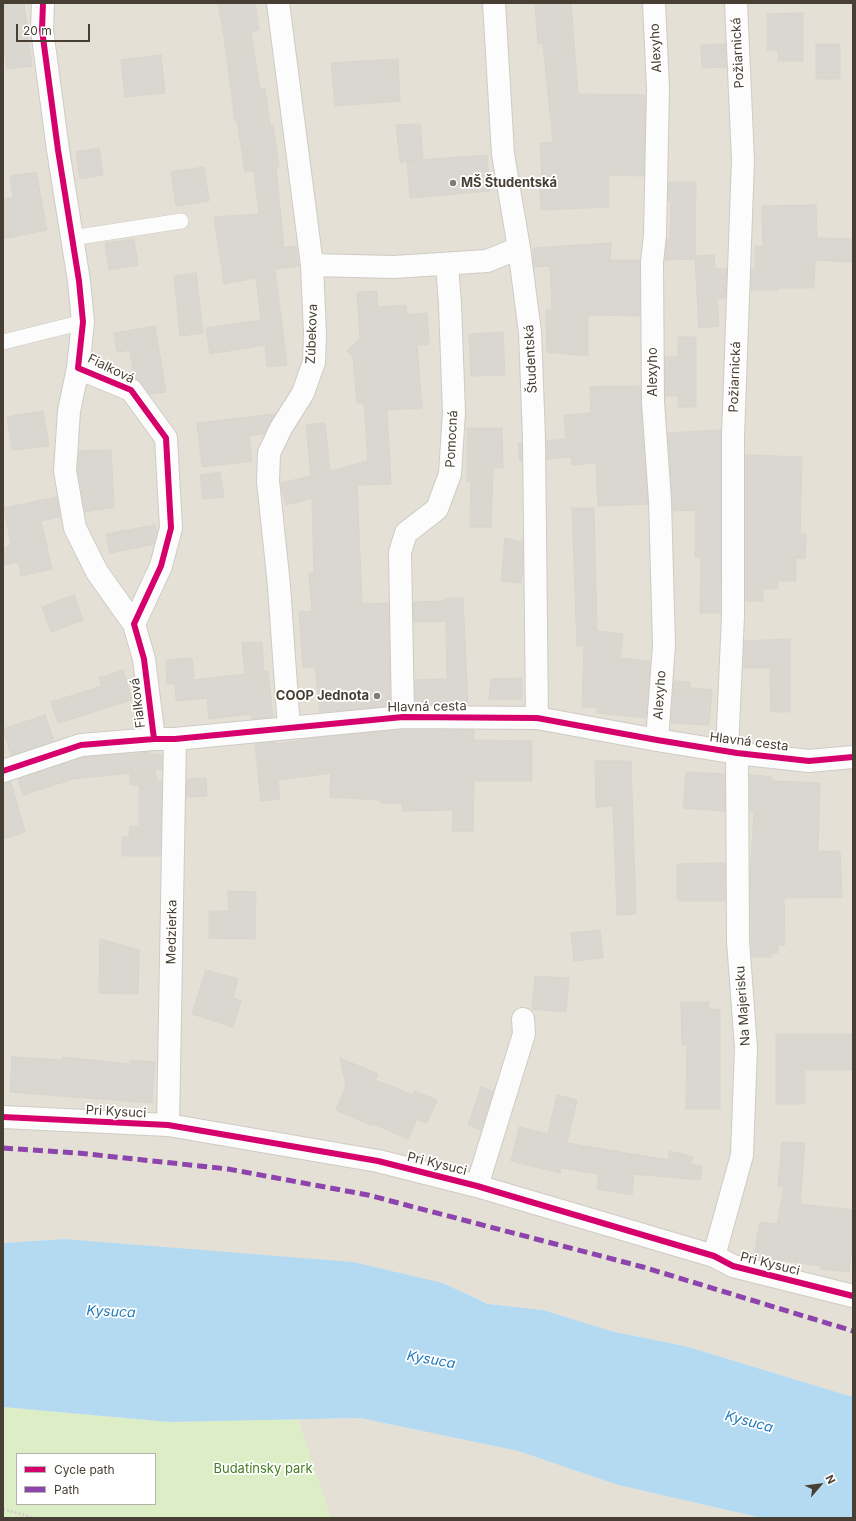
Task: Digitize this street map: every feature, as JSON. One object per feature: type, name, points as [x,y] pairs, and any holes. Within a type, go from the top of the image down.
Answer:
[{"type":"street","name":"Fialková","points":[[43,3],[42,30],[58,150],[79,281],[83,322],[78,368],[69,410],[66,471],[75,528],[97,572],[134,624],[144,659],[154,739]]},
{"type":"street","name":"Zúbekova","points":[[278,3],[312,265],[315,334],[314,362],[303,392],[280,428],[269,453],[268,481],[279,586],[289,728]]},
{"type":"street","name":"Študentská","points":[[494,3],[503,154],[519,248],[531,340],[534,438],[537,718]]},
{"type":"street","name":"Alexyho","points":[[654,3],[658,88],[655,236],[652,262],[653,402],[660,501],[664,645],[657,740]]},
{"type":"street","name":"Požiarnická","points":[[732,752],[733,436],[743,160],[736,3]]},
{"type":"street","points":[[312,265],[394,266],[487,261],[519,248]]},
{"type":"street","name":"Pomocná","points":[[403,717],[400,552],[406,533],[437,509],[450,474],[454,412],[447,264]]},
{"type":"street","name":"Fialková","points":[[78,368],[131,390],[166,438],[171,528],[161,566],[134,624]]},
{"type":"street","name":"Hlavná cesta","points":[[3,771],[81,745],[154,739],[175,739],[403,717],[537,718],[732,752],[809,761],[853,757]]},
{"type":"street","name":"Medzierka","points":[[168,1125],[175,739]]},
{"type":"street","name":"Na Majerisku","points":[[714,1256],[742,1155],[746,1048],[738,941],[732,752]]},
{"type":"street","name":"Pri Kysuci","points":[[477,1186],[524,1034],[524,1019]]},
{"type":"street","name":"Pri Kysuci","points":[[3,1118],[168,1125],[378,1161],[477,1186],[714,1256],[733,1266],[853,1296]]},
{"type":"lane","points":[[72,238],[181,221]]},
{"type":"lane","points":[[3,342],[83,322]]},
{"type":"path","points":[[3,1509],[35,1518]]},
{"type":"shaded area","points":[[3,3],[853,3],[853,1397],[685,1346],[615,1332],[543,1310],[488,1304],[443,1283],[64,1239],[3,1243]]},
{"type":"shaded area","points":[[3,1407],[169,1422],[360,1418],[518,1451],[618,1485],[762,1518],[3,1518]]},
{"type":"green space","name":"Budatínsky park","points":[[3,1407],[169,1422],[298,1419],[331,1518],[3,1518]]},
{"type":"water","name":"Kysuca","points":[[64,1239],[353,1262],[443,1283],[488,1304],[543,1310],[615,1332],[685,1346],[853,1397],[853,1518],[762,1518],[618,1485],[518,1451],[360,1418],[169,1422],[3,1407],[3,1243]]},
{"type":"building","points":[[24,3],[32,66],[7,69],[3,37],[3,5]]},
{"type":"building","points":[[218,3],[255,3],[259,30],[251,32],[260,90],[265,89],[270,125],[273,125],[279,167],[276,167],[284,248],[296,246],[299,266],[275,269],[287,365],[267,367],[265,345],[210,354],[206,328],[261,320],[256,278],[224,284],[214,217],[259,214],[254,171],[245,172],[237,121],[235,121],[224,36]]},
{"type":"building","points":[[535,3],[571,3],[578,94],[645,95],[644,176],[609,175],[609,207],[541,210],[539,177],[542,177],[540,143],[553,142],[543,44],[538,44]]},
{"type":"building","points":[[803,13],[803,61],[778,61],[778,50],[767,50],[767,14]]},
{"type":"building","points":[[725,44],[726,67],[702,68],[701,45]]},
{"type":"building","points":[[816,44],[840,44],[840,79],[816,79]]},
{"type":"building","points":[[161,55],[165,93],[125,97],[121,60]]},
{"type":"building","points":[[398,59],[400,101],[335,106],[331,63]]},
{"type":"building","points":[[420,124],[423,160],[400,162],[396,125]]},
{"type":"building","points":[[99,148],[103,175],[80,179],[76,152]]},
{"type":"building","points":[[487,155],[490,191],[410,198],[407,161]]},
{"type":"building","points":[[204,167],[209,201],[176,206],[171,172]]},
{"type":"building","points":[[36,172],[47,230],[3,239],[3,199],[13,197],[10,176]]},
{"type":"building","points":[[669,182],[696,182],[695,256],[714,255],[715,269],[727,269],[725,298],[717,299],[719,326],[699,328],[695,259],[665,260],[667,239],[670,239],[671,201],[668,201]]},
{"type":"building","points":[[816,205],[817,238],[853,239],[853,262],[815,260],[814,288],[751,290],[752,269],[755,269],[755,246],[763,247],[762,206]]},
{"type":"building","points":[[134,239],[138,265],[109,270],[105,243]]},
{"type":"building","points":[[611,243],[610,260],[640,260],[640,316],[588,315],[588,356],[547,352],[546,310],[552,310],[550,266],[534,267],[533,248]]},
{"type":"building","points":[[196,273],[203,333],[180,336],[174,276]]},
{"type":"building","points":[[377,291],[378,307],[406,305],[407,315],[427,313],[429,344],[417,345],[422,408],[387,410],[391,484],[357,485],[362,604],[388,603],[390,706],[320,712],[315,667],[303,668],[299,612],[312,611],[309,573],[314,573],[312,498],[286,505],[281,483],[311,476],[306,425],[325,423],[330,471],[368,461],[364,403],[357,403],[353,357],[347,351],[360,338],[357,292]]},
{"type":"building","points":[[155,326],[166,392],[150,394],[141,382],[134,378],[130,350],[117,352],[114,333]]},
{"type":"building","points":[[503,332],[505,375],[471,376],[469,334]]},
{"type":"building","points":[[678,337],[696,337],[696,407],[678,407],[678,396],[665,396],[665,357],[678,357]]},
{"type":"building","points":[[640,386],[648,504],[598,506],[596,463],[572,465],[571,457],[547,459],[547,441],[566,439],[564,415],[591,413],[590,387]]},
{"type":"building","points":[[43,411],[49,446],[12,450],[7,417]]},
{"type":"building","points":[[275,414],[264,434],[249,436],[252,461],[202,467],[197,423]]},
{"type":"building","points":[[467,428],[502,428],[503,468],[493,468],[491,527],[470,527],[471,482],[467,482]]},
{"type":"building","points":[[721,430],[720,613],[700,613],[701,557],[695,557],[695,510],[673,511],[668,433]]},
{"type":"building","points":[[518,443],[522,443],[522,461],[520,461]]},
{"type":"building","points":[[111,450],[114,507],[85,512],[78,470],[79,451]]},
{"type":"building","points":[[746,455],[802,457],[800,534],[806,534],[805,559],[796,558],[796,581],[778,581],[778,589],[763,589],[763,601],[746,601]]},
{"type":"building","points":[[220,472],[224,497],[203,499],[200,475]]},
{"type":"building","points":[[57,497],[60,517],[41,521],[52,569],[21,576],[19,562],[3,565],[3,550],[11,544],[4,508]]},
{"type":"building","points":[[572,508],[594,508],[597,631],[623,634],[620,658],[650,661],[646,718],[597,713],[597,707],[582,707],[584,646],[577,646]]},
{"type":"building","points":[[155,525],[157,533],[154,544],[110,553],[106,534]]},
{"type":"building","points":[[505,538],[523,542],[523,568],[521,583],[501,581]]},
{"type":"building","points":[[74,595],[83,620],[51,632],[42,607]]},
{"type":"building","points":[[445,598],[463,598],[468,705],[415,705],[415,680],[447,679],[446,621],[414,622],[413,602],[445,601]]},
{"type":"building","points":[[790,639],[790,712],[771,712],[770,668],[744,668],[744,641]]},
{"type":"building","points":[[262,642],[264,671],[268,671],[273,717],[252,719],[251,714],[209,719],[207,698],[176,701],[175,684],[167,684],[166,660],[192,658],[194,680],[245,674],[242,643]]},
{"type":"building","points":[[123,670],[132,700],[58,723],[51,702],[102,686],[99,678]]},
{"type":"building","points":[[522,678],[522,699],[489,699],[491,679]]},
{"type":"building","points":[[674,681],[690,682],[690,688],[712,690],[709,725],[671,723]]},
{"type":"building","points":[[45,715],[54,741],[11,755],[3,729]]},
{"type":"building","points":[[404,730],[474,730],[474,740],[532,741],[532,781],[474,781],[473,831],[452,831],[453,810],[402,811],[402,803],[380,803],[380,800],[330,797],[331,773],[278,780],[280,799],[261,801],[255,744],[277,742],[277,744],[322,737]]},
{"type":"building","points":[[149,752],[149,754],[162,755],[162,770],[154,770],[158,781],[162,780],[160,856],[122,856],[122,837],[129,837],[130,826],[139,826],[139,785],[130,785],[130,773],[73,779],[23,795],[18,779],[84,757],[139,754]]},
{"type":"building","points":[[595,761],[631,761],[636,914],[617,915],[613,806],[596,807]]},
{"type":"building","points":[[686,772],[725,774],[725,811],[683,808]]},
{"type":"building","points":[[750,775],[772,777],[772,781],[820,783],[818,852],[840,851],[842,897],[784,898],[785,945],[778,945],[778,953],[772,953],[772,957],[752,957],[750,863],[754,812],[750,812]]},
{"type":"building","points":[[206,778],[207,796],[186,797],[187,779]]},
{"type":"building","points":[[11,782],[25,832],[3,839],[3,783]]},
{"type":"building","points":[[725,863],[725,901],[679,901],[679,899],[677,899],[677,864]]},
{"type":"building","points":[[228,891],[256,892],[255,939],[209,938],[209,911],[229,911]]},
{"type":"building","points":[[600,930],[603,958],[574,961],[571,933]]},
{"type":"building","points":[[100,939],[139,950],[138,994],[99,993]]},
{"type":"building","points":[[206,970],[238,979],[233,998],[241,1001],[233,1027],[192,1014]]},
{"type":"building","points":[[535,976],[569,978],[566,1012],[532,1009]]},
{"type":"building","points":[[681,1002],[709,1002],[709,1010],[720,1009],[720,1109],[686,1109],[687,1045],[682,1045]]},
{"type":"building","points":[[776,1034],[853,1034],[853,1070],[805,1070],[805,1104],[776,1104]]},
{"type":"building","points":[[12,1057],[62,1060],[62,1057],[130,1064],[130,1060],[155,1062],[152,1103],[10,1092]]},
{"type":"building","points":[[340,1058],[378,1074],[375,1080],[413,1095],[414,1091],[437,1100],[427,1123],[417,1119],[408,1139],[373,1124],[372,1126],[336,1110],[346,1086]]},
{"type":"building","points":[[481,1087],[493,1091],[481,1130],[468,1125]]},
{"type":"building","points":[[557,1095],[577,1100],[567,1143],[668,1160],[670,1151],[693,1157],[691,1164],[702,1166],[700,1180],[634,1174],[632,1195],[597,1189],[599,1174],[561,1168],[560,1173],[511,1161],[519,1127],[548,1134]]},
{"type":"building","points":[[782,1142],[805,1143],[800,1204],[853,1210],[853,1235],[849,1272],[820,1269],[820,1266],[754,1256],[760,1222],[777,1224],[784,1187],[778,1186]]},
{"type":"marked path","points":[[3,1148],[78,1153],[228,1169],[368,1195],[643,1267],[853,1331]]},
{"type":"cycle path","points":[[43,3],[42,30],[58,150],[79,281],[83,322],[78,368],[131,390],[166,438],[171,528],[161,566],[134,624],[144,659],[154,739]]},
{"type":"cycle path","points":[[3,771],[81,745],[154,739],[175,739],[403,717],[537,718],[737,753],[809,761],[853,757]]},
{"type":"cycle path","points":[[3,1117],[168,1125],[378,1161],[477,1186],[714,1256],[733,1266],[853,1296]]},
{"type":"place","name":"MŠ Študentská","points":[[453,183]]},
{"type":"place","name":"COOP Jednota","points":[[377,696]]}]
